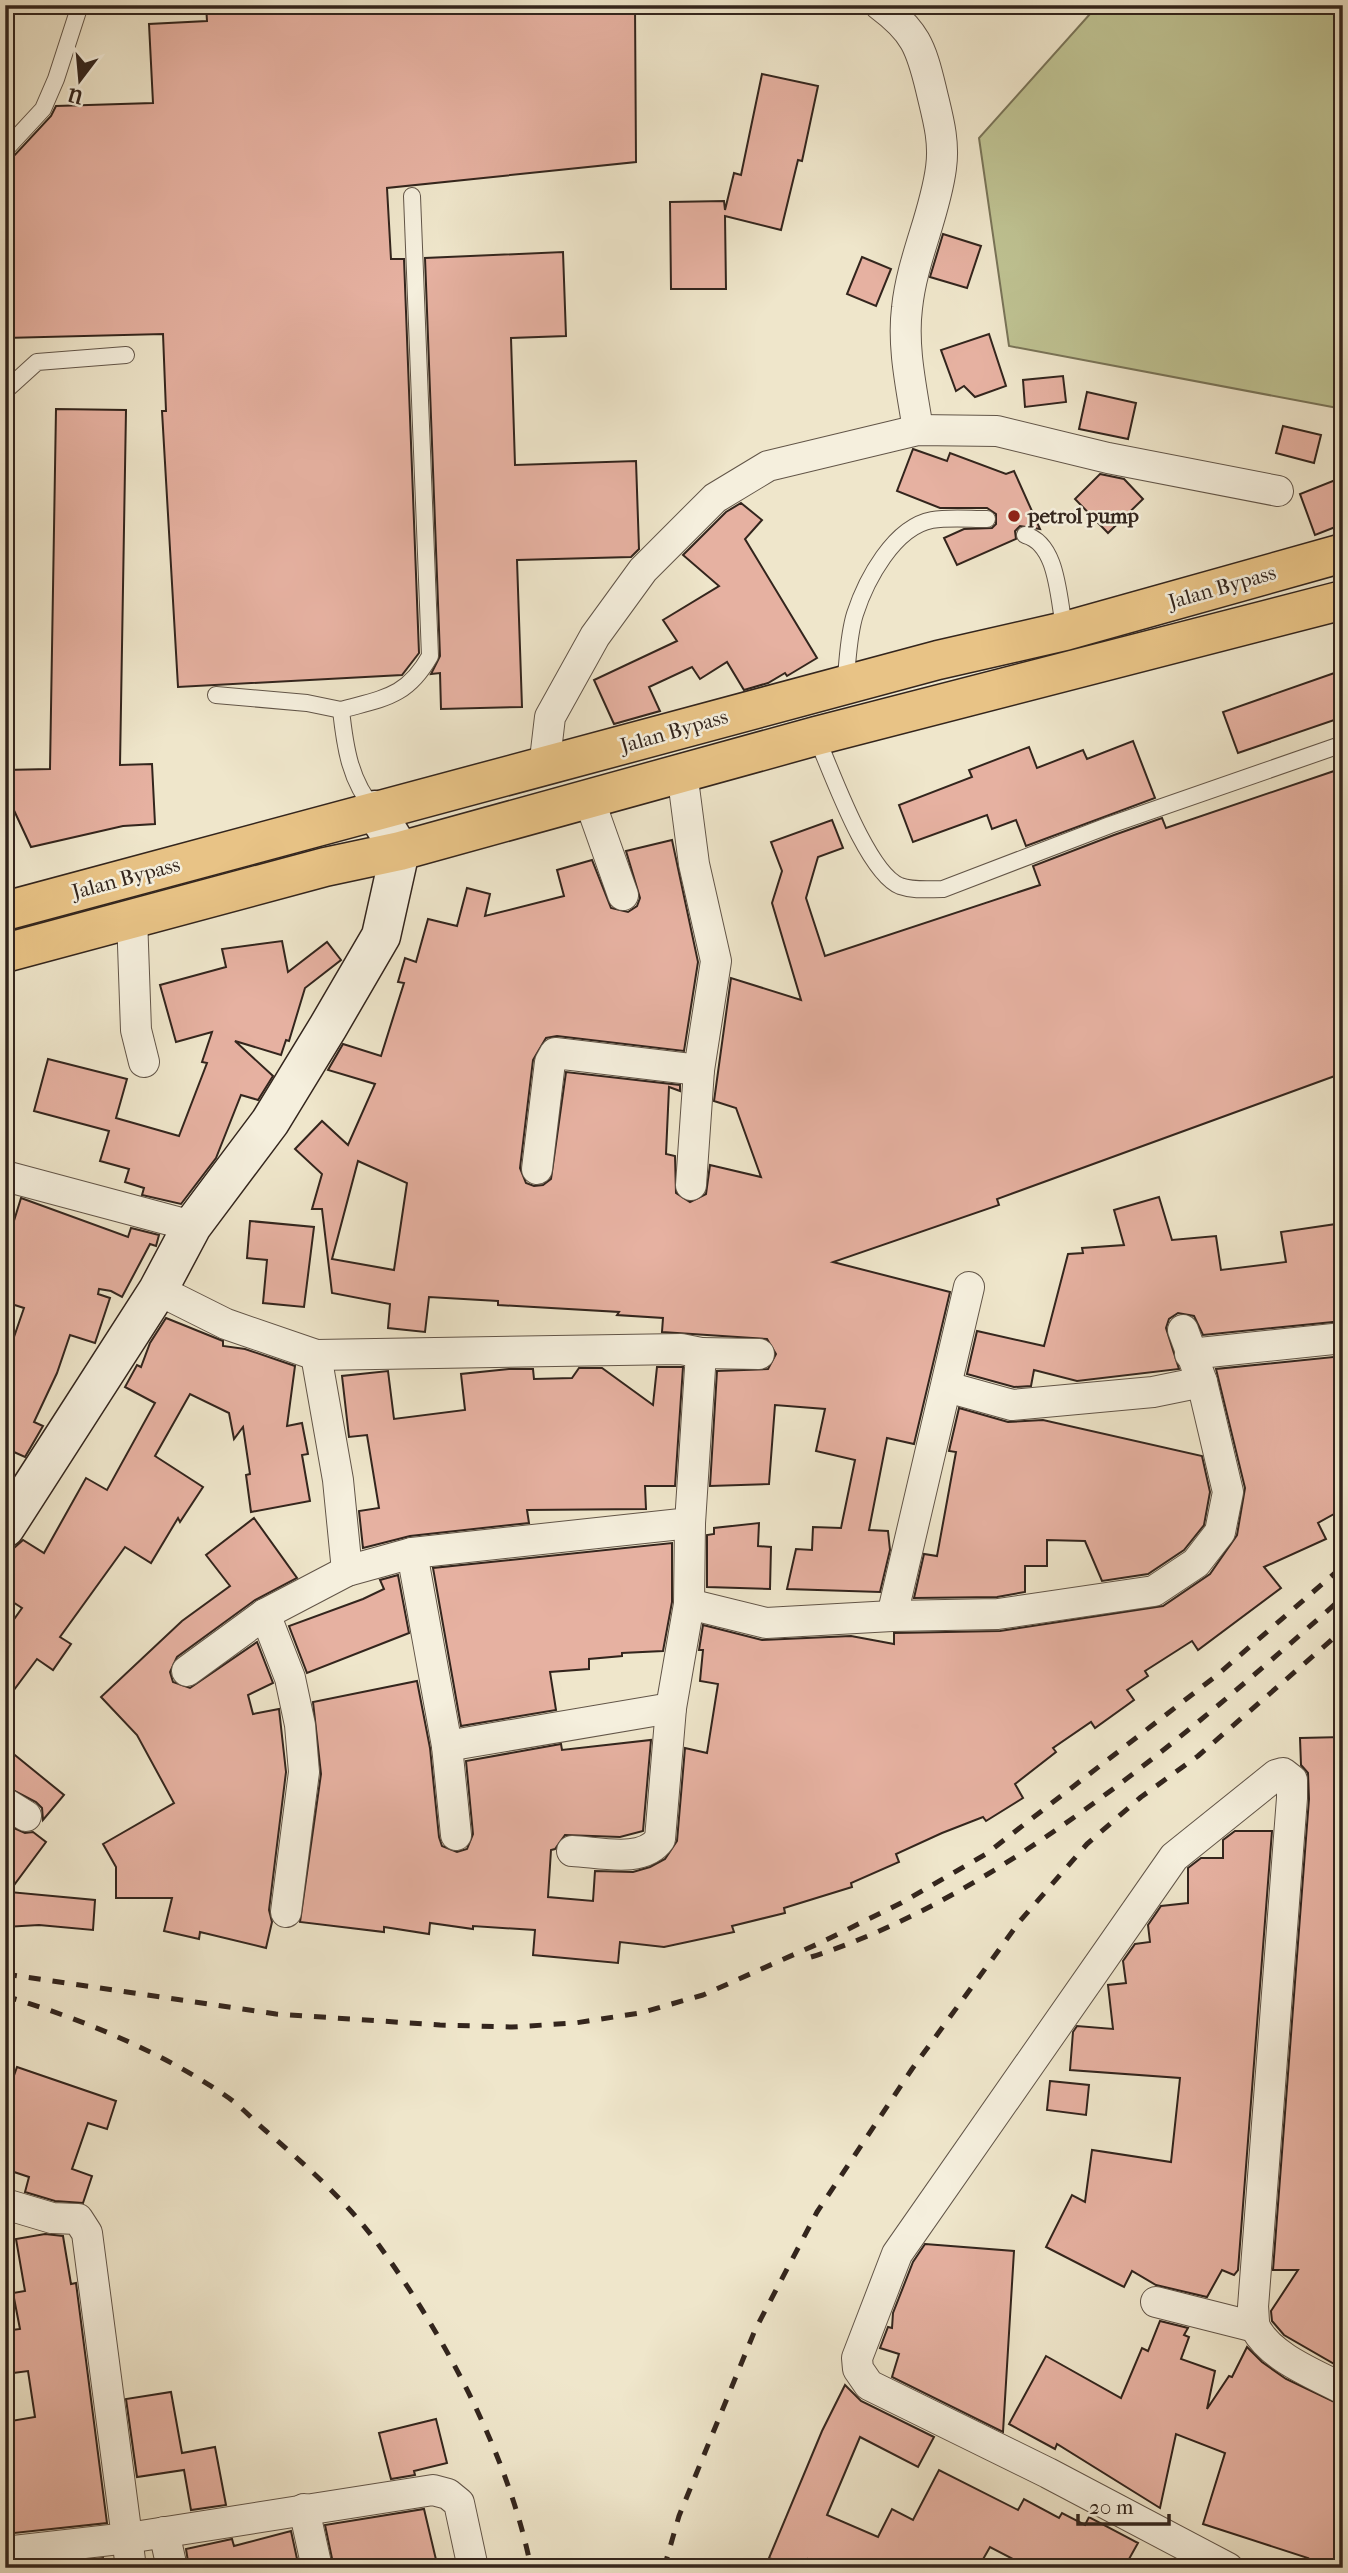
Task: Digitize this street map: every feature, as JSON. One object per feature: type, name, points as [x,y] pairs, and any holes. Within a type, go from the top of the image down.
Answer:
[{"type":"highway","name":"Jalan Bypass","points":[[5,911],[375,810],[544,768],[744,711],[844,687],[938,660],[1065,631],[1343,553]]},
{"type":"highway","points":[[1221,586],[1234,629]]},
{"type":"highway","name":"Jalan Bypass","points":[[5,953],[132,917],[400,851],[816,736],[1343,600]]},
{"type":"main road","points":[[5,1528],[158,1290],[192,1226],[270,1122],[381,936],[400,851],[375,810]]},
{"type":"street","points":[[880,5],[904,24],[921,49],[942,132],[942,166],[935,199],[915,263],[907,308],[905,340],[918,430]]},
{"type":"street","points":[[544,768],[550,717],[595,636],[643,570],[715,498],[768,466],[918,430],[997,431],[1108,458],[1278,491]]},
{"type":"street","points":[[682,772],[694,864],[716,961],[699,1070],[691,1185]]},
{"type":"street","points":[[589,799],[623,895]]},
{"type":"street","points":[[132,917],[136,1030],[144,1062]]},
{"type":"street","points":[[537,1169],[550,1062],[555,1053],[699,1070]]},
{"type":"street","points":[[5,1176],[192,1226]]},
{"type":"street","points":[[892,1616],[970,1287]]},
{"type":"street","points":[[158,1290],[226,1324],[316,1355],[667,1349],[701,1353],[759,1354]]},
{"type":"street","points":[[689,1604],[766,1623],[892,1616],[998,1614],[1154,1591],[1196,1563],[1220,1532],[1228,1492],[1202,1382],[1186,1342],[1343,1338]]},
{"type":"street","points":[[572,1851],[642,1854],[654,1849],[660,1839],[671,1708],[689,1604],[690,1523],[701,1353]]},
{"type":"street","points":[[316,1355],[338,1480],[347,1571]]},
{"type":"street","points":[[947,1387],[1012,1405],[1153,1392],[1202,1382]]},
{"type":"street","points":[[187,1671],[265,1614],[347,1571],[412,1553],[690,1523]]},
{"type":"street","points":[[412,1553],[420,1584],[447,1746],[456,1835]]},
{"type":"street","points":[[265,1614],[290,1678],[301,1737],[304,1772],[286,1912]]},
{"type":"street","points":[[447,1746],[671,1708]]},
{"type":"street","points":[[1228,2568],[1048,2473],[869,2385],[858,2369],[857,2358],[897,2254],[1174,1857],[1276,1775],[1283,1773],[1292,1780],[1292,1798],[1253,2307],[1255,2327]]},
{"type":"street","points":[[5,2203],[52,2218],[78,2219],[87,2233],[131,2568]]},
{"type":"street","points":[[1156,2302],[1255,2327],[1281,2354],[1343,2389]]},
{"type":"street","points":[[5,2552],[128,2538],[425,2490],[448,2494],[454,2498],[462,2511],[473,2568]]},
{"type":"street","points":[[304,2509],[317,2568]]},
{"type":"street","points":[[164,2532],[172,2568]]},
{"type":"lane","points":[[5,150],[43,109],[56,79],[80,5]]},
{"type":"lane","points":[[216,695],[307,703],[341,710],[396,695],[418,678],[430,656],[412,196]]},
{"type":"lane","points":[[5,391],[37,362],[126,355]]},
{"type":"lane","points":[[844,687],[854,615],[870,577],[891,549],[908,531],[930,520],[987,519]]},
{"type":"lane","points":[[1025,535],[1037,538],[1052,559],[1065,631]]},
{"type":"lane","points":[[341,710],[345,742],[359,792],[375,810]]},
{"type":"lane","points":[[816,736],[874,865],[899,885],[917,889],[943,889],[1110,825],[1343,744]]},
{"type":"green space","points":[[1098,5],[1343,5],[1343,409],[1009,346],[979,138]]},
{"type":"building","points":[[206,5],[635,5],[636,162],[387,188],[391,259],[404,259],[419,653],[402,675],[178,687],[162,411],[166,411],[163,334],[5,338],[5,160],[13,157],[51,116],[56,106],[153,103],[149,24],[207,21]]},
{"type":"building","points":[[762,74],[818,86],[802,161],[798,160],[781,230],[725,216],[726,289],[671,289],[670,202],[724,201],[725,210],[734,173],[741,175]]},
{"type":"building","points":[[943,234],[981,246],[967,288],[930,277]]},
{"type":"building","points":[[563,252],[566,336],[511,338],[515,465],[636,461],[639,549],[631,557],[517,560],[522,707],[441,709],[440,673],[431,674],[440,656],[425,258]]},
{"type":"building","points":[[862,257],[891,269],[876,306],[847,294]]},
{"type":"building","points":[[989,334],[1006,386],[975,397],[964,386],[956,391],[941,350]]},
{"type":"building","points":[[1063,376],[1066,402],[1025,407],[1023,380]]},
{"type":"building","points":[[1087,392],[1136,403],[1128,439],[1079,429]]},
{"type":"building","points":[[56,409],[126,410],[120,765],[152,764],[155,824],[123,826],[31,847],[5,791],[5,770],[50,769]]},
{"type":"building","points":[[1283,426],[1321,435],[1314,463],[1276,453]]},
{"type":"building","points":[[913,449],[947,461],[950,453],[1006,474],[1014,471],[1040,529],[1020,526],[1015,531],[1016,539],[957,565],[944,538],[964,529],[992,528],[996,524],[996,514],[987,508],[940,508],[897,491]]},
{"type":"building","points":[[1100,474],[1124,479],[1143,499],[1108,533],[1075,499]]},
{"type":"building","points":[[1343,477],[1343,524],[1315,535],[1300,494]]},
{"type":"building","points":[[741,503],[762,520],[745,539],[817,658],[787,676],[785,673],[768,683],[744,690],[727,662],[700,679],[692,667],[649,687],[660,711],[614,724],[594,680],[677,641],[663,620],[719,586],[683,555],[726,512]]},
{"type":"building","points":[[1343,670],[1343,717],[1238,753],[1223,712]]},
{"type":"building","points":[[1133,741],[1155,798],[1026,846],[1016,820],[992,829],[987,815],[913,842],[899,805],[972,777],[969,770],[1029,747],[1037,768],[1083,750],[1087,759]]},
{"type":"building","points":[[1343,768],[1343,1073],[997,1199],[999,1205],[833,1262],[950,1292],[914,1444],[887,1438],[869,1530],[888,1531],[890,1550],[880,1592],[787,1589],[796,1549],[812,1550],[813,1527],[841,1528],[855,1460],[816,1451],[825,1409],[775,1405],[769,1484],[710,1486],[717,1371],[768,1369],[776,1354],[767,1339],[662,1332],[663,1318],[617,1315],[619,1312],[498,1305],[498,1301],[429,1297],[425,1332],[388,1328],[390,1304],[332,1293],[322,1209],[312,1209],[322,1174],[295,1149],[322,1121],[348,1145],[375,1084],[328,1070],[343,1044],[381,1056],[404,983],[398,982],[405,958],[416,962],[428,919],[457,926],[467,888],[490,894],[485,916],[564,896],[557,870],[592,860],[611,908],[628,912],[637,906],[640,898],[626,851],[672,840],[698,962],[684,1051],[557,1036],[546,1038],[533,1060],[520,1168],[526,1183],[534,1186],[543,1185],[551,1179],[566,1072],[680,1085],[680,1091],[669,1087],[666,1154],[675,1156],[676,1193],[690,1202],[706,1194],[710,1165],[761,1177],[736,1108],[714,1101],[731,978],[801,1000],[772,903],[782,871],[771,842],[832,820],[843,848],[818,857],[806,898],[825,956],[1040,885],[1033,866],[1114,835],[1162,818],[1166,828]],"holes":[[[358,1161],[407,1183],[394,1270],[332,1259]]]},
{"type":"building","points":[[282,941],[288,972],[327,942],[341,960],[305,988],[289,1041],[286,1040],[281,1055],[235,1041],[273,1076],[258,1100],[241,1095],[216,1158],[181,1204],[142,1195],[144,1188],[125,1182],[129,1169],[100,1161],[109,1131],[34,1111],[48,1059],[127,1079],[116,1118],[179,1136],[207,1063],[202,1062],[212,1032],[176,1042],[160,985],[226,967],[222,949]]},
{"type":"building","points":[[1159,1197],[1172,1240],[1216,1236],[1221,1270],[1286,1262],[1281,1232],[1343,1223],[1343,1321],[1203,1335],[1194,1316],[1178,1313],[1169,1319],[1166,1328],[1179,1369],[1077,1381],[1034,1370],[1031,1386],[1014,1387],[967,1374],[977,1331],[1044,1346],[1068,1254],[1083,1253],[1082,1248],[1124,1245],[1114,1210]]},
{"type":"building","points":[[21,1198],[128,1237],[131,1228],[159,1235],[156,1246],[150,1244],[122,1297],[99,1289],[98,1294],[110,1298],[95,1343],[70,1335],[57,1373],[34,1422],[43,1426],[25,1457],[5,1448],[5,1363],[24,1308],[5,1302],[5,1250]]},
{"type":"building","points":[[250,1221],[314,1227],[304,1307],[263,1303],[267,1260],[247,1258]]},
{"type":"building","points":[[166,1318],[223,1341],[223,1346],[245,1349],[295,1366],[287,1426],[302,1423],[308,1454],[302,1455],[310,1501],[251,1512],[246,1475],[250,1474],[243,1427],[234,1439],[229,1413],[190,1394],[155,1456],[203,1487],[180,1522],[178,1518],[151,1563],[125,1547],[60,1637],[71,1644],[53,1670],[37,1659],[5,1702],[5,1632],[22,1608],[5,1597],[5,1556],[23,1540],[44,1553],[86,1478],[107,1490],[155,1403],[125,1387],[137,1365],[141,1367],[150,1343]]},
{"type":"building","points":[[1343,1356],[1343,1509],[1318,1523],[1326,1539],[1264,1567],[1281,1588],[1198,1650],[1192,1641],[1145,1671],[1148,1676],[1127,1690],[1134,1700],[1095,1728],[1091,1722],[1053,1748],[1056,1752],[1015,1784],[1023,1798],[986,1821],[983,1817],[942,1833],[896,1854],[899,1862],[851,1883],[852,1887],[784,1908],[785,1913],[732,1926],[734,1932],[664,1947],[620,1942],[618,1963],[533,1955],[535,1930],[473,1926],[473,1929],[430,1923],[429,1934],[384,1927],[384,1932],[300,1922],[321,1774],[313,1702],[417,1681],[430,1748],[439,1837],[442,1846],[457,1852],[467,1849],[473,1834],[466,1761],[561,1744],[562,1750],[651,1740],[643,1831],[620,1837],[565,1835],[555,1849],[551,1850],[548,1897],[593,1901],[595,1871],[633,1872],[650,1867],[665,1859],[677,1841],[685,1748],[707,1753],[718,1684],[700,1681],[703,1650],[699,1650],[703,1625],[762,1640],[851,1636],[894,1644],[894,1633],[1000,1631],[1163,1606],[1210,1574],[1237,1535],[1245,1488],[1216,1369]]},
{"type":"building","points":[[657,1367],[683,1367],[675,1486],[645,1486],[646,1509],[527,1510],[529,1523],[410,1536],[363,1548],[359,1511],[379,1508],[367,1435],[349,1437],[342,1376],[388,1371],[394,1419],[465,1410],[461,1374],[509,1369],[533,1369],[534,1379],[572,1378],[579,1368],[602,1368],[653,1405]]},
{"type":"building","points":[[959,1408],[1008,1422],[1043,1420],[1202,1456],[1210,1492],[1204,1525],[1184,1550],[1148,1574],[1102,1581],[1085,1541],[1047,1540],[1047,1566],[1025,1566],[1025,1592],[997,1597],[914,1598],[924,1554],[937,1556],[956,1452],[949,1451]]},
{"type":"building","points":[[254,1518],[297,1578],[255,1600],[177,1657],[170,1672],[173,1682],[190,1688],[257,1642],[273,1683],[248,1695],[253,1714],[279,1709],[286,1772],[269,1910],[272,1922],[266,1948],[200,1932],[199,1939],[164,1931],[172,1898],[116,1898],[116,1867],[103,1844],[174,1803],[137,1735],[101,1697],[182,1621],[230,1586],[206,1555]]},
{"type":"building","points":[[759,1523],[758,1546],[771,1547],[770,1589],[707,1587],[707,1535],[714,1534],[714,1528]]},
{"type":"building","points":[[672,1543],[672,1602],[663,1651],[622,1653],[622,1656],[589,1659],[589,1669],[550,1672],[556,1710],[461,1726],[433,1568]]},
{"type":"building","points":[[398,1575],[409,1633],[307,1673],[289,1626],[363,1599],[384,1589],[380,1580]]},
{"type":"building","points":[[1343,1737],[1343,2369],[1284,2335],[1272,2321],[1271,2311],[1298,2270],[1273,2270],[1309,1799],[1308,1773],[1301,1765],[1300,1738]]},
{"type":"building","points":[[5,1747],[64,1795],[43,1820],[42,1808],[36,1802],[5,1786]]},
{"type":"building","points":[[5,1824],[25,1833],[33,1832],[46,1842],[9,1892],[95,1900],[93,1930],[39,1925],[5,1927]]},
{"type":"building","points":[[1235,1831],[1272,1831],[1238,2270],[1234,2275],[1222,2270],[1207,2297],[1156,2285],[1132,2271],[1124,2287],[1046,2247],[1072,2195],[1085,2202],[1092,2150],[1171,2162],[1180,2078],[1070,2070],[1073,2032],[1077,2026],[1113,2029],[1108,1985],[1126,1983],[1123,1961],[1135,1944],[1150,1942],[1148,1925],[1161,1906],[1188,1903],[1188,1868],[1201,1858],[1223,1858],[1223,1840]]},
{"type":"building","points":[[17,2067],[116,2101],[107,2129],[88,2123],[72,2169],[92,2176],[83,2203],[55,2201],[25,2192],[29,2177],[5,2169],[5,2101]]},
{"type":"building","points":[[1050,2081],[1089,2085],[1086,2115],[1047,2110]]},
{"type":"building","points":[[45,2234],[63,2236],[71,2284],[76,2283],[107,2523],[5,2534],[5,2422],[35,2417],[28,2371],[5,2374],[5,2331],[20,2329],[13,2293],[25,2291],[16,2239]]},
{"type":"building","points":[[925,2244],[1014,2251],[1003,2432],[892,2377],[899,2354],[880,2348],[888,2327],[892,2328],[893,2313],[913,2262]]},
{"type":"building","points":[[1160,2321],[1188,2328],[1184,2335],[1189,2337],[1181,2359],[1215,2371],[1207,2409],[1229,2376],[1232,2377],[1247,2347],[1286,2379],[1343,2406],[1343,2568],[1303,2568],[1308,2558],[1203,2524],[1225,2453],[1176,2434],[1160,2508],[1057,2444],[1055,2449],[1009,2424],[1046,2356],[1121,2398],[1142,2348],[1148,2351]]},
{"type":"building","points":[[845,2385],[861,2401],[934,2437],[918,2467],[860,2437],[827,2515],[878,2537],[892,2509],[913,2520],[939,2470],[1018,2510],[1024,2499],[1059,2518],[1062,2513],[1085,2525],[1089,2517],[1138,2543],[1124,2568],[1030,2568],[990,2547],[978,2568],[829,2568],[808,2559],[804,2568],[793,2568],[769,2558],[822,2431]]},
{"type":"building","points":[[171,2392],[182,2453],[215,2447],[226,2505],[191,2510],[184,2470],[137,2477],[126,2399]]},
{"type":"building","points":[[436,2419],[447,2463],[414,2471],[415,2475],[391,2479],[379,2433]]},
{"type":"building","points":[[424,2509],[438,2568],[334,2568],[325,2525]]},
{"type":"building","points":[[291,2531],[299,2568],[189,2568],[186,2549],[232,2539],[234,2546]]},
{"type":"building","points":[[103,2558],[105,2568],[21,2568]]},
{"type":"railway","points":[[5,1974],[276,2014],[440,2025],[512,2027],[575,2023],[640,2013],[703,1995],[901,1903],[986,1854],[1216,1676],[1343,1566]]},
{"type":"railway","points":[[811,1957],[883,1929],[954,1894],[1024,1851],[1093,1804],[1160,1753],[1343,1597]]},
{"type":"railway","points":[[664,2568],[679,2516],[755,2330],[817,2212],[912,2069],[1020,1921],[1087,1844],[1141,1797],[1198,1756],[1343,1630]]},
{"type":"railway","points":[[5,1996],[120,2038],[201,2080],[242,2109],[353,2213],[403,2280],[450,2357],[471,2398],[507,2483],[531,2568]]},
{"type":"place","name":"petrol pump","points":[[1014,516]]}]
